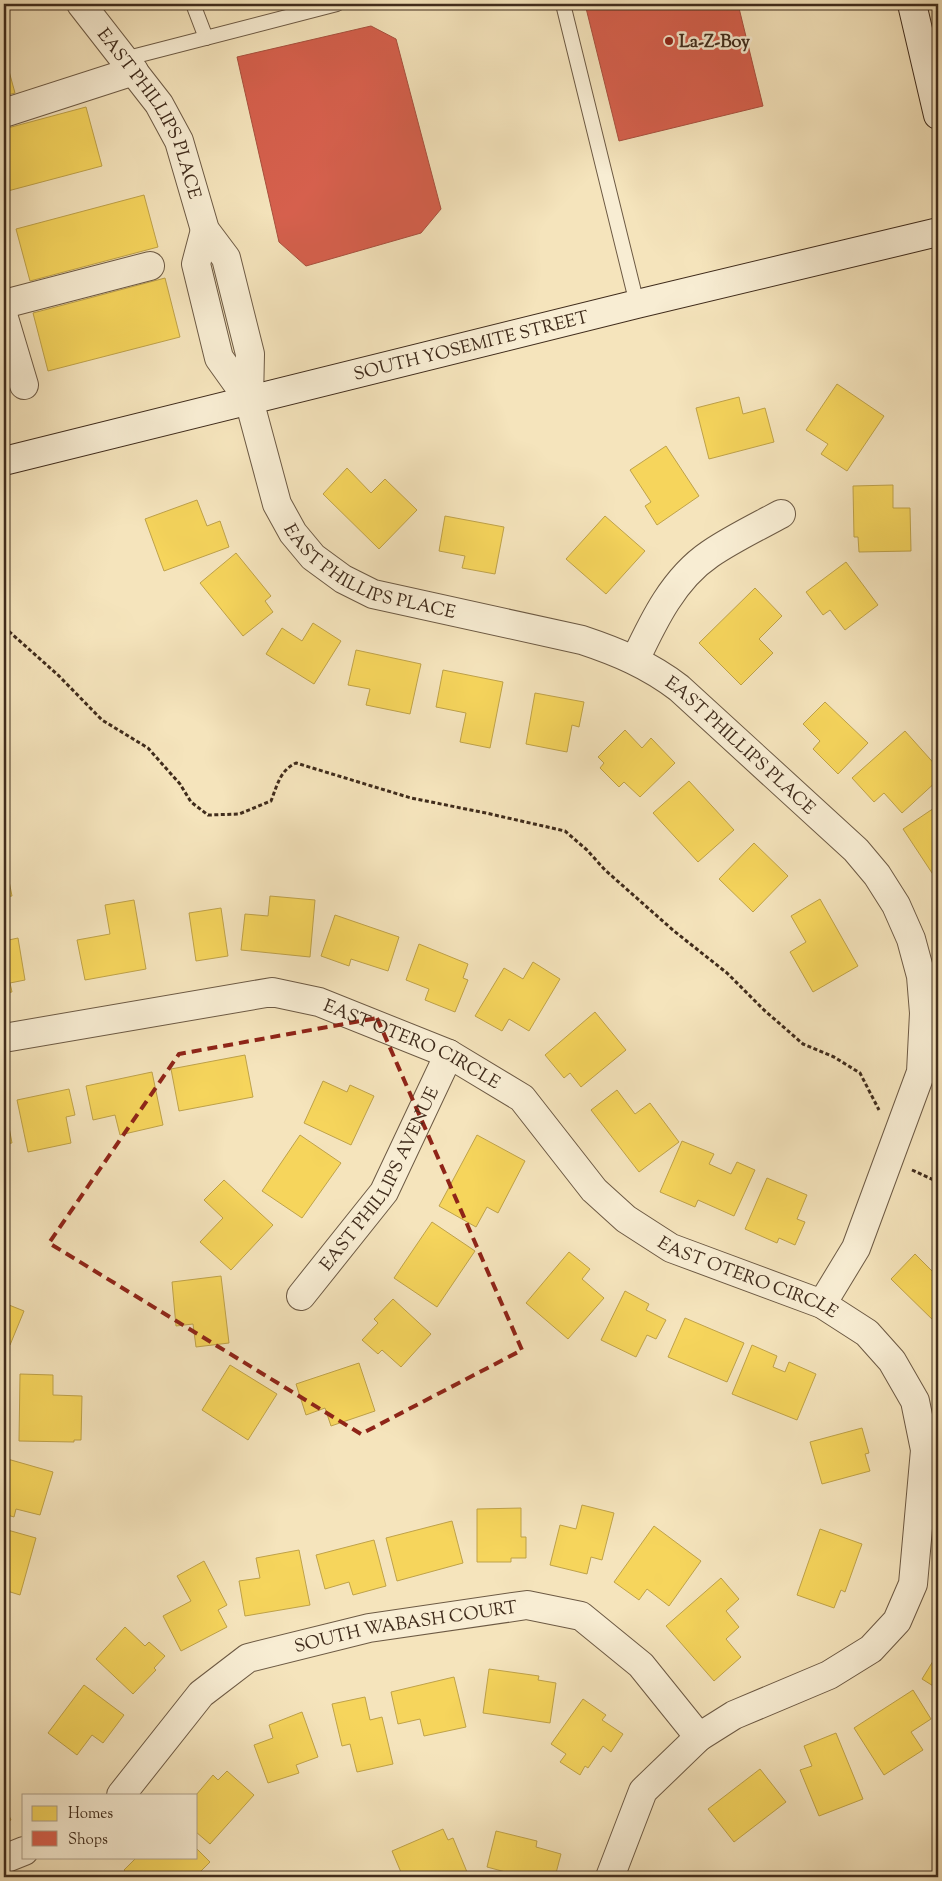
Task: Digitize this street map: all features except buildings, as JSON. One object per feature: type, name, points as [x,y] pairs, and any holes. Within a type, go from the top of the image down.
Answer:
[{"type":"street","name":"EAST PHILLIPS PLACE","points":[[81,4],[159,104],[179,141],[205,230],[226,258],[250,354],[249,400],[277,504],[293,533],[313,557],[343,579],[373,594],[582,640],[616,651],[662,675],[679,688],[856,850],[878,875],[896,905],[911,939],[921,976],[924,1013],[921,1072],[856,1248],[822,1304]]},
{"type":"street","points":[[912,4],[938,115]]},
{"type":"street","points":[[4,112],[129,65]]},
{"type":"street","name":"SOUTH YOSEMITE STREET","points":[[4,461],[636,304],[938,232]]},
{"type":"street","points":[[4,304],[150,266]]},
{"type":"street","points":[[4,318],[24,385]]},
{"type":"street","points":[[635,660],[658,612],[689,572],[709,554],[781,514]]},
{"type":"street","name":"EAST OTERO CIRCLE","points":[[4,1038],[272,992],[319,1002],[449,1054],[522,1098],[594,1190],[626,1219],[671,1248],[822,1304],[867,1333],[892,1361],[915,1401],[925,1450],[913,1584],[897,1621],[871,1649],[829,1674],[734,1715],[699,1736],[643,1791],[610,1877]]},
{"type":"street","name":"EAST PHILLIPS AVENUE","points":[[302,1296],[384,1192],[449,1054]]},
{"type":"street","name":"SOUTH WABASH COURT","points":[[123,1794],[200,1694],[248,1658],[369,1628],[527,1605],[581,1616],[641,1665],[699,1736]]},
{"type":"street","points":[[4,1860],[22,1852]]},
{"type":"lane","points":[[193,4],[206,38]]},
{"type":"lane","points":[[129,65],[206,38],[337,4]]},
{"type":"lane","points":[[563,4],[636,304]]},
{"type":"path","points":[[4,627],[58,676],[102,720],[148,748],[180,784],[191,802],[208,815],[239,814],[271,801],[279,779],[287,767],[296,763],[411,798],[565,831],[674,931],[728,973],[764,1010],[803,1044],[834,1057],[860,1073],[909,1169],[938,1182]]},
{"type":"highlighted area","points":[[377,1018],[522,1350],[361,1434],[49,1243],[179,1054]]},
{"type":"place","name":"La-Z-Boy","points":[[669,41]]}]
